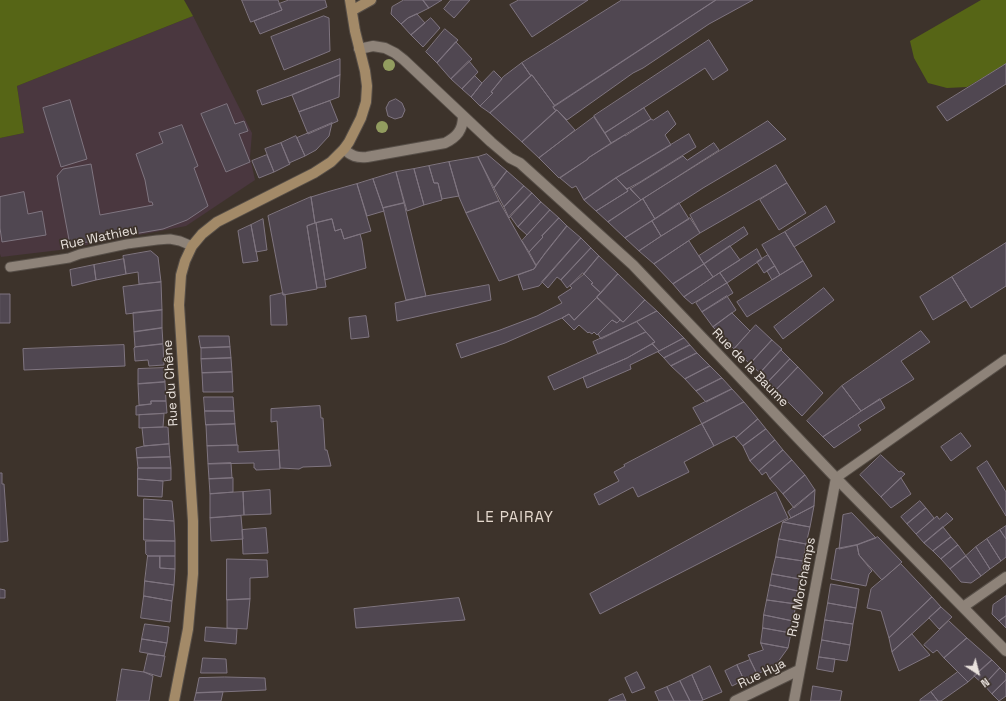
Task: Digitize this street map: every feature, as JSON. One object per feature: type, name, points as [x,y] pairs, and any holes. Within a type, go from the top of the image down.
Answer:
[{"type":"main road","name":"Rue du Chêne","points":[[174,701],[188,629],[193,574],[193,521],[179,305],[181,275],[192,246],[202,234],[217,222],[314,173],[331,162],[344,149],[361,118],[366,102],[367,86],[350,0]]},
{"type":"main road","points":[[353,10],[371,0]]},
{"type":"street","name":"Rue de la Baume","points":[[359,49],[373,46],[385,48],[404,60],[463,116],[510,158],[520,163],[633,265],[836,478],[1006,651]]},
{"type":"street","points":[[344,149],[350,155],[357,158],[367,158],[445,142],[454,139],[460,132],[463,125],[463,116]]},
{"type":"street","name":"Rue Morchamps","points":[[794,701],[836,478]]},
{"type":"street","points":[[964,607],[1006,577]]},
{"type":"street","name":"Rue Hya","points":[[735,701],[799,670]]},
{"type":"lane","name":"Rue Wathieu","points":[[10,267],[69,258],[80,254],[127,244],[157,240],[170,239],[192,246]]},
{"type":"lane","points":[[836,478],[1006,359]]},
{"type":"shaded area","points":[[193,16],[252,133],[250,157],[255,180],[186,226],[60,250],[1,257],[0,138],[24,133],[17,86]]},
{"type":"green space","points":[[0,0],[184,0],[193,16],[17,86],[24,133],[0,138]]},
{"type":"green space","points":[[981,0],[1006,0],[1006,64],[967,87],[947,88],[928,83],[914,58],[910,41]]},
{"type":"building","points":[[242,0],[278,0],[282,10],[251,22]]},
{"type":"building","points":[[289,0],[325,0],[327,7],[260,34],[254,21],[282,10],[279,4]]},
{"type":"building","points":[[404,0],[423,0],[429,8],[408,18],[401,24],[391,14],[392,7]]},
{"type":"building","points":[[423,0],[442,0],[429,8]]},
{"type":"building","points":[[451,0],[470,0],[454,18],[444,9]]},
{"type":"building","points":[[519,0],[588,0],[532,37],[510,5]]},
{"type":"building","points":[[622,0],[716,0],[555,106],[522,63]]},
{"type":"building","points":[[716,0],[753,0],[709,24],[643,68],[633,73],[567,120],[553,107]]},
{"type":"building","points":[[417,14],[425,23],[411,35],[401,24],[408,18]]},
{"type":"building","points":[[324,16],[329,18],[330,51],[284,70],[271,37]]},
{"type":"building","points":[[431,18],[440,28],[423,47],[411,35]]},
{"type":"building","points":[[445,29],[458,40],[437,63],[426,52]]},
{"type":"building","points":[[709,40],[728,70],[713,80],[705,68],[605,133],[594,116]]},
{"type":"building","points":[[456,42],[472,59],[451,79],[437,63]]},
{"type":"building","points":[[340,59],[340,75],[292,95],[262,105],[257,91]]},
{"type":"building","points":[[469,61],[478,72],[462,89],[451,79]]},
{"type":"building","points":[[522,63],[531,76],[490,113],[480,106],[493,93],[491,92],[503,77]]},
{"type":"building","points":[[1006,64],[1006,84],[947,121],[937,107]]},
{"type":"building","points":[[494,71],[502,79],[491,92],[493,93],[480,106],[471,97]]},
{"type":"building","points":[[340,75],[339,97],[299,112],[292,95]]},
{"type":"building","points":[[532,75],[555,106],[553,107],[556,111],[522,142],[490,113]]},
{"type":"building","points":[[475,76],[482,83],[471,97],[462,89]]},
{"type":"building","points":[[396,99],[402,103],[405,110],[402,117],[395,119],[388,116],[386,108],[389,102]]},
{"type":"building","points":[[70,100],[87,159],[61,167],[43,108]]},
{"type":"building","points":[[330,101],[338,121],[308,134],[299,112]]},
{"type":"building","points":[[227,104],[235,124],[244,121],[248,131],[239,134],[250,162],[226,172],[201,114]]},
{"type":"building","points":[[644,108],[651,119],[611,143],[605,133]]},
{"type":"building","points":[[557,110],[575,130],[539,158],[522,142]]},
{"type":"building","points":[[668,111],[676,124],[665,135],[671,145],[616,178],[584,200],[576,186],[572,188],[560,178],[588,158],[625,135],[651,119],[653,120]]},
{"type":"building","points":[[594,117],[611,143],[559,178],[539,158]]},
{"type":"building","points":[[768,121],[786,139],[703,188],[655,219],[643,199]]},
{"type":"building","points":[[332,123],[329,136],[316,150],[305,156],[297,138]]},
{"type":"building","points":[[182,125],[198,166],[194,168],[208,206],[187,220],[163,229],[70,245],[57,176],[63,169],[91,164],[100,215],[153,205],[152,202],[149,202],[145,180],[136,154],[163,143],[159,133]]},
{"type":"building","points":[[689,134],[696,147],[640,182],[627,189],[616,178]]},
{"type":"building","points":[[296,136],[305,156],[289,163],[281,143]]},
{"type":"building","points":[[281,143],[290,164],[274,172],[265,149]]},
{"type":"building","points":[[714,143],[719,150],[641,200],[630,189],[683,156],[687,160]]},
{"type":"building","points":[[487,154],[507,171],[494,188],[478,157]]},
{"type":"building","points":[[267,155],[274,172],[259,178],[252,161]]},
{"type":"building","points":[[478,157],[499,201],[466,213],[459,197],[449,162]]},
{"type":"building","points":[[449,162],[459,196],[442,199],[438,183],[434,183],[429,166]]},
{"type":"building","points":[[776,165],[787,183],[700,233],[690,215]]},
{"type":"building","points":[[429,166],[434,183],[438,183],[442,200],[424,205],[414,169]]},
{"type":"building","points":[[414,169],[424,205],[407,211],[396,172]]},
{"type":"building","points":[[507,171],[524,186],[504,207],[494,188]]},
{"type":"building","points":[[396,172],[404,203],[383,208],[373,179]]},
{"type":"building","points":[[616,178],[628,191],[596,211],[584,200]]},
{"type":"building","points":[[373,179],[384,211],[367,216],[357,184]]},
{"type":"building","points":[[787,183],[806,213],[779,230],[760,200]]},
{"type":"building","points":[[357,184],[371,231],[344,239],[341,229],[335,231],[332,219],[315,223],[311,197]]},
{"type":"building","points":[[524,186],[532,193],[509,218],[504,207]]},
{"type":"building","points":[[630,188],[641,200],[608,222],[596,211],[628,191],[627,189]]},
{"type":"building","points":[[24,192],[28,214],[42,211],[46,235],[2,242],[0,228],[0,197]]},
{"type":"building","points":[[532,193],[541,202],[518,227],[510,216]]},
{"type":"building","points":[[311,197],[315,223],[307,226],[317,289],[283,295],[268,216]]},
{"type":"building","points":[[643,199],[655,219],[625,238],[608,222]]},
{"type":"building","points":[[499,201],[536,266],[534,269],[499,281],[466,213]]},
{"type":"building","points":[[541,202],[550,210],[527,235],[518,227]]},
{"type":"building","points":[[404,203],[426,296],[406,300],[383,208]]},
{"type":"building","points":[[679,203],[689,219],[661,236],[652,221]]},
{"type":"building","points":[[826,206],[835,222],[794,247],[785,232]]},
{"type":"building","points":[[550,210],[559,218],[529,252],[522,241]]},
{"type":"building","points":[[559,218],[567,226],[536,265],[529,252]]},
{"type":"building","points":[[690,218],[700,233],[654,264],[639,251]]},
{"type":"building","points":[[263,219],[267,250],[256,252],[251,225]]},
{"type":"building","points":[[332,219],[335,231],[341,229],[344,239],[360,234],[366,268],[325,280],[316,223]]},
{"type":"building","points":[[652,221],[661,236],[639,251],[625,238]]},
{"type":"building","points":[[316,223],[326,287],[317,288],[307,226]]},
{"type":"building","points":[[251,225],[258,261],[243,263],[238,231]]},
{"type":"building","points":[[567,226],[581,238],[539,286],[523,290],[518,275],[534,269]]},
{"type":"building","points":[[744,227],[748,234],[704,264],[699,256]]},
{"type":"building","points":[[785,232],[803,261],[780,275],[762,245]]},
{"type":"building","points":[[581,238],[591,248],[561,280],[557,277],[548,288],[542,282]]},
{"type":"building","points":[[689,241],[704,264],[673,284],[654,264]]},
{"type":"building","points":[[1006,243],[1006,286],[971,308],[952,277]]},
{"type":"building","points":[[730,246],[740,260],[713,277],[704,264]]},
{"type":"building","points":[[591,248],[599,256],[584,274],[567,288],[561,280]]},
{"type":"building","points":[[757,249],[762,259],[727,283],[720,273]]},
{"type":"building","points":[[151,251],[158,257],[161,282],[139,284],[138,272],[126,274],[123,256]]},
{"type":"building","points":[[768,255],[775,266],[764,273],[757,262]]},
{"type":"building","points":[[599,256],[618,274],[601,293],[591,284],[593,283],[584,274]]},
{"type":"building","points":[[124,259],[126,274],[96,280],[94,265]]},
{"type":"building","points":[[803,261],[812,276],[747,317],[737,302]]},
{"type":"building","points":[[704,264],[713,277],[684,297],[673,284]]},
{"type":"building","points":[[94,265],[96,280],[72,286],[70,270]]},
{"type":"building","points":[[775,266],[780,275],[772,280],[767,271]]},
{"type":"building","points":[[583,273],[593,283],[591,284],[601,293],[574,320],[569,314],[505,343],[461,358],[456,344],[537,316],[562,303],[558,297],[572,288],[570,286]]},
{"type":"building","points":[[720,273],[727,283],[692,304],[684,297]]},
{"type":"building","points":[[618,274],[645,300],[623,322],[597,297]]},
{"type":"building","points":[[952,277],[966,300],[933,320],[920,297]]},
{"type":"building","points":[[161,282],[162,310],[126,314],[123,287]]},
{"type":"building","points":[[727,283],[733,293],[702,312],[696,303]]},
{"type":"building","points":[[489,285],[491,300],[397,321],[395,303]]},
{"type":"building","points":[[824,288],[834,300],[783,339],[774,327]]},
{"type":"building","points":[[283,293],[283,295],[285,294],[287,325],[271,325],[270,296]]},
{"type":"building","points":[[0,294],[10,294],[10,323],[0,323]]},
{"type":"building","points":[[727,296],[736,310],[713,327],[702,312]]},
{"type":"building","points":[[597,298],[620,320],[617,323],[612,320],[597,335],[594,332],[592,334],[589,332],[588,333],[579,325],[574,330],[562,318],[569,314],[574,320]]},
{"type":"building","points":[[645,300],[657,311],[601,339],[598,334],[612,320],[617,323],[620,320],[623,322]]},
{"type":"building","points":[[162,310],[162,328],[134,332],[133,313]]},
{"type":"building","points":[[657,311],[684,338],[659,351],[652,343],[655,342],[637,322]]},
{"type":"building","points":[[732,313],[750,331],[734,349],[713,327]]},
{"type":"building","points":[[366,316],[369,337],[351,339],[349,318]]},
{"type":"building","points":[[637,322],[646,332],[598,354],[593,342]]},
{"type":"building","points":[[756,325],[772,340],[750,364],[734,349]]},
{"type":"building","points":[[162,328],[163,344],[135,347],[134,332]]},
{"type":"building","points":[[921,331],[930,342],[901,361],[914,379],[861,411],[842,386]]},
{"type":"building","points":[[646,332],[655,342],[627,358],[554,390],[548,377]]},
{"type":"building","points":[[199,336],[229,336],[230,347],[201,348]]},
{"type":"building","points":[[684,338],[690,345],[664,358],[658,352]]},
{"type":"building","points":[[772,340],[782,349],[760,373],[750,364]]},
{"type":"building","points":[[163,344],[164,365],[149,366],[148,360],[135,361],[135,347]]},
{"type":"building","points":[[652,344],[659,351],[630,365],[631,369],[587,388],[583,377],[627,358]]},
{"type":"building","points":[[124,345],[125,366],[24,370],[23,349]]},
{"type":"building","points":[[690,345],[697,353],[671,366],[664,358]]},
{"type":"building","points":[[230,347],[231,358],[201,359],[201,348]]},
{"type":"building","points":[[781,350],[790,359],[768,382],[760,373]]},
{"type":"building","points":[[697,353],[710,366],[685,379],[671,366]]},
{"type":"building","points":[[231,358],[232,372],[202,373],[201,359]]},
{"type":"building","points":[[790,359],[798,367],[776,390],[768,382]]},
{"type":"building","points":[[710,366],[722,378],[696,391],[685,379]]},
{"type":"building","points":[[798,367],[823,393],[802,416],[776,390]]},
{"type":"building","points":[[164,368],[165,382],[138,384],[138,369]]},
{"type":"building","points":[[232,372],[233,392],[203,392],[202,373]]},
{"type":"building","points":[[722,378],[732,389],[706,402],[696,391]]},
{"type":"building","points":[[165,382],[166,401],[151,401],[151,404],[139,405],[138,384]]},
{"type":"building","points":[[842,386],[861,411],[823,437],[807,421]]},
{"type":"building","points":[[732,389],[744,402],[702,424],[693,408]]},
{"type":"building","points":[[204,397],[233,397],[234,411],[205,411]]},
{"type":"building","points":[[880,399],[885,408],[858,425],[861,430],[834,448],[823,437]]},
{"type":"building","points":[[151,401],[166,401],[167,413],[136,415],[136,406],[151,404]]},
{"type":"building","points":[[744,402],[758,419],[736,438],[734,436],[714,446],[702,424]]},
{"type":"building","points":[[320,406],[321,418],[323,418],[325,450],[327,450],[331,466],[303,467],[299,469],[280,468],[277,421],[271,422],[271,409]]},
{"type":"building","points":[[205,411],[234,411],[235,424],[206,425]]},
{"type":"building","points":[[164,414],[163,427],[139,428],[139,415]]},
{"type":"building","points":[[758,419],[766,429],[743,446],[736,438]]},
{"type":"building","points":[[235,424],[237,445],[207,446],[206,425]]},
{"type":"building","points":[[702,424],[714,446],[684,462],[689,472],[638,497],[633,487],[599,505],[594,494],[619,481],[614,472],[625,466],[624,465]]},
{"type":"building","points":[[168,427],[169,444],[144,446],[142,428]]},
{"type":"building","points":[[766,429],[775,440],[750,461],[743,446]]},
{"type":"building","points":[[961,433],[971,446],[951,461],[941,447]]},
{"type":"building","points":[[775,440],[783,450],[759,471],[750,461]]},
{"type":"building","points":[[169,444],[170,457],[137,458],[136,448]]},
{"type":"building","points":[[238,445],[238,452],[279,450],[280,469],[256,470],[254,468],[254,463],[208,464],[207,446]]},
{"type":"building","points":[[783,450],[792,460],[770,479],[766,472],[762,475],[759,471]]},
{"type":"building","points":[[881,455],[899,472],[901,471],[905,474],[881,497],[860,475]]},
{"type":"building","points":[[170,457],[171,468],[138,468],[137,458]]},
{"type":"building","points":[[792,460],[805,475],[783,494],[770,479]]},
{"type":"building","points":[[987,461],[1006,492],[1006,516],[977,468]]},
{"type":"building","points":[[231,463],[232,478],[209,479],[208,464]]},
{"type":"building","points":[[138,468],[171,468],[171,480],[163,481],[138,479]]},
{"type":"building","points":[[0,473],[2,473],[2,484],[4,484],[8,541],[2,542],[0,542]]},
{"type":"building","points":[[805,475],[815,490],[794,508],[783,494]]},
{"type":"building","points":[[233,478],[233,492],[210,494],[209,479]]},
{"type":"building","points":[[901,478],[911,494],[891,508],[881,497]]},
{"type":"building","points":[[138,479],[163,481],[162,497],[138,496]]},
{"type":"building","points":[[270,490],[271,514],[244,515],[243,492]]},
{"type":"building","points":[[815,490],[814,506],[791,518],[788,512]]},
{"type":"building","points":[[243,492],[244,515],[210,518],[210,494]]},
{"type":"building","points":[[776,492],[788,518],[600,614],[590,594]]},
{"type":"building","points":[[144,499],[172,501],[174,521],[144,519]]},
{"type":"building","points":[[920,501],[926,508],[907,524],[901,517]]},
{"type":"building","points":[[814,506],[810,527],[783,522],[810,508]]},
{"type":"building","points":[[926,508],[934,518],[916,534],[907,524]]},
{"type":"building","points":[[852,513],[876,538],[857,545],[839,549],[843,515]]},
{"type":"building","points":[[947,513],[953,519],[924,543],[916,534],[937,516],[939,519]]},
{"type":"building","points":[[241,516],[243,539],[211,541],[210,518]]},
{"type":"building","points":[[144,519],[174,521],[175,541],[144,540]]},
{"type":"building","points":[[783,522],[810,527],[806,544],[779,539]]},
{"type":"building","points":[[1006,526],[1006,539],[1000,530]]},
{"type":"building","points":[[943,527],[951,537],[933,551],[924,543]]},
{"type":"building","points":[[266,528],[268,553],[243,554],[242,530]]},
{"type":"building","points":[[1000,530],[1006,539],[1006,557],[1001,561],[987,539]]},
{"type":"building","points":[[878,537],[902,562],[882,580],[859,555],[857,545]]},
{"type":"building","points":[[951,537],[958,545],[941,559],[933,551]]},
{"type":"building","points":[[779,539],[806,544],[803,561],[776,557]]},
{"type":"building","points":[[987,539],[1001,561],[990,569],[976,547]]},
{"type":"building","points":[[146,541],[175,541],[175,556],[148,556],[146,554]]},
{"type":"building","points":[[857,545],[859,555],[872,571],[869,574],[866,586],[831,579],[836,549]]},
{"type":"building","points":[[958,545],[966,556],[950,569],[941,559]]},
{"type":"building","points":[[976,547],[990,569],[981,576],[966,556]]},
{"type":"building","points":[[148,556],[160,556],[160,568],[175,569],[174,585],[145,581]]},
{"type":"building","points":[[160,556],[175,556],[175,569],[160,568]]},
{"type":"building","points":[[966,556],[981,576],[971,583],[961,582],[950,569]]},
{"type":"building","points":[[776,557],[803,561],[800,579],[772,574]]},
{"type":"building","points":[[227,559],[267,560],[268,577],[250,578],[250,599],[227,600]]},
{"type":"building","points":[[901,564],[932,597],[889,638],[881,611],[867,608],[871,589]]},
{"type":"building","points":[[772,574],[800,579],[798,591],[770,585]]},
{"type":"building","points":[[145,581],[174,585],[172,601],[144,596]]},
{"type":"building","points":[[831,584],[859,589],[856,608],[828,603]]},
{"type":"building","points":[[770,585],[798,591],[796,604],[767,600]]},
{"type":"building","points":[[0,589],[5,590],[5,598],[0,598]]},
{"type":"building","points":[[144,596],[172,601],[170,622],[141,618]]},
{"type":"building","points":[[1006,596],[1006,616],[999,621],[992,614],[993,605]]},
{"type":"building","points":[[932,597],[941,607],[892,652],[889,638]]},
{"type":"building","points":[[459,598],[465,620],[356,628],[354,609]]},
{"type":"building","points":[[250,599],[247,629],[227,628],[227,600]]},
{"type":"building","points":[[767,600],[796,604],[793,621],[764,615]]},
{"type":"building","points":[[828,603],[856,608],[853,624],[825,620]]},
{"type":"building","points":[[941,607],[952,617],[939,629],[929,618]]},
{"type":"building","points":[[764,615],[793,621],[791,633],[763,628]]},
{"type":"building","points":[[1006,616],[1006,628],[999,621]]},
{"type":"building","points":[[825,620],[853,624],[850,645],[822,640]]},
{"type":"building","points":[[949,621],[967,638],[944,658],[937,650],[933,653],[924,645]]},
{"type":"building","points":[[145,624],[169,627],[167,643],[142,639]]},
{"type":"building","points":[[206,627],[237,629],[236,644],[205,641]]},
{"type":"building","points":[[763,628],[791,633],[788,648],[761,643]]},
{"type":"building","points":[[912,634],[930,655],[899,671],[892,652]]},
{"type":"building","points":[[967,638],[992,660],[968,682],[944,658]]},
{"type":"building","points":[[142,639],[167,643],[164,656],[140,652]]},
{"type":"building","points":[[822,640],[850,645],[847,661],[819,657]]},
{"type":"building","points":[[761,643],[788,648],[775,666],[757,674],[748,655],[763,650]]},
{"type":"building","points":[[148,654],[165,656],[161,677],[144,672]]},
{"type":"building","points":[[819,657],[835,659],[833,672],[817,669]]},
{"type":"building","points":[[203,658],[226,659],[227,673],[201,673]]},
{"type":"building","points":[[750,660],[757,674],[744,680],[737,665]]},
{"type":"building","points":[[992,660],[1000,668],[984,685],[974,676]]},
{"type":"building","points":[[737,665],[744,680],[732,686],[725,671]]},
{"type":"building","points":[[710,666],[722,692],[703,700],[692,675]]},
{"type":"building","points":[[1000,668],[1006,674],[1006,680],[992,694],[984,685]]},
{"type":"building","points":[[122,669],[144,672],[153,676],[149,701],[117,701]]},
{"type":"building","points":[[637,672],[645,688],[632,693],[625,678]]},
{"type":"building","points":[[958,672],[968,682],[941,701],[938,701],[931,692]]},
{"type":"building","points":[[692,675],[703,700],[701,701],[690,701],[680,681]]},
{"type":"building","points":[[199,678],[265,678],[266,690],[196,693]]},
{"type":"building","points":[[1006,680],[1006,696],[999,701],[992,694]]},
{"type":"building","points":[[680,681],[690,701],[674,701],[667,687]]},
{"type":"building","points":[[813,686],[842,691],[840,701],[811,701]]},
{"type":"building","points":[[667,687],[674,701],[659,701],[655,692]]},
{"type":"building","points":[[223,692],[221,701],[194,701],[196,693]]},
{"type":"building","points":[[931,692],[938,701],[920,701],[920,700]]},
{"type":"building","points":[[623,694],[626,701],[609,701],[609,700]]},
{"type":"district","name":"LE PAIRAY","points":[[515,518]]}]
